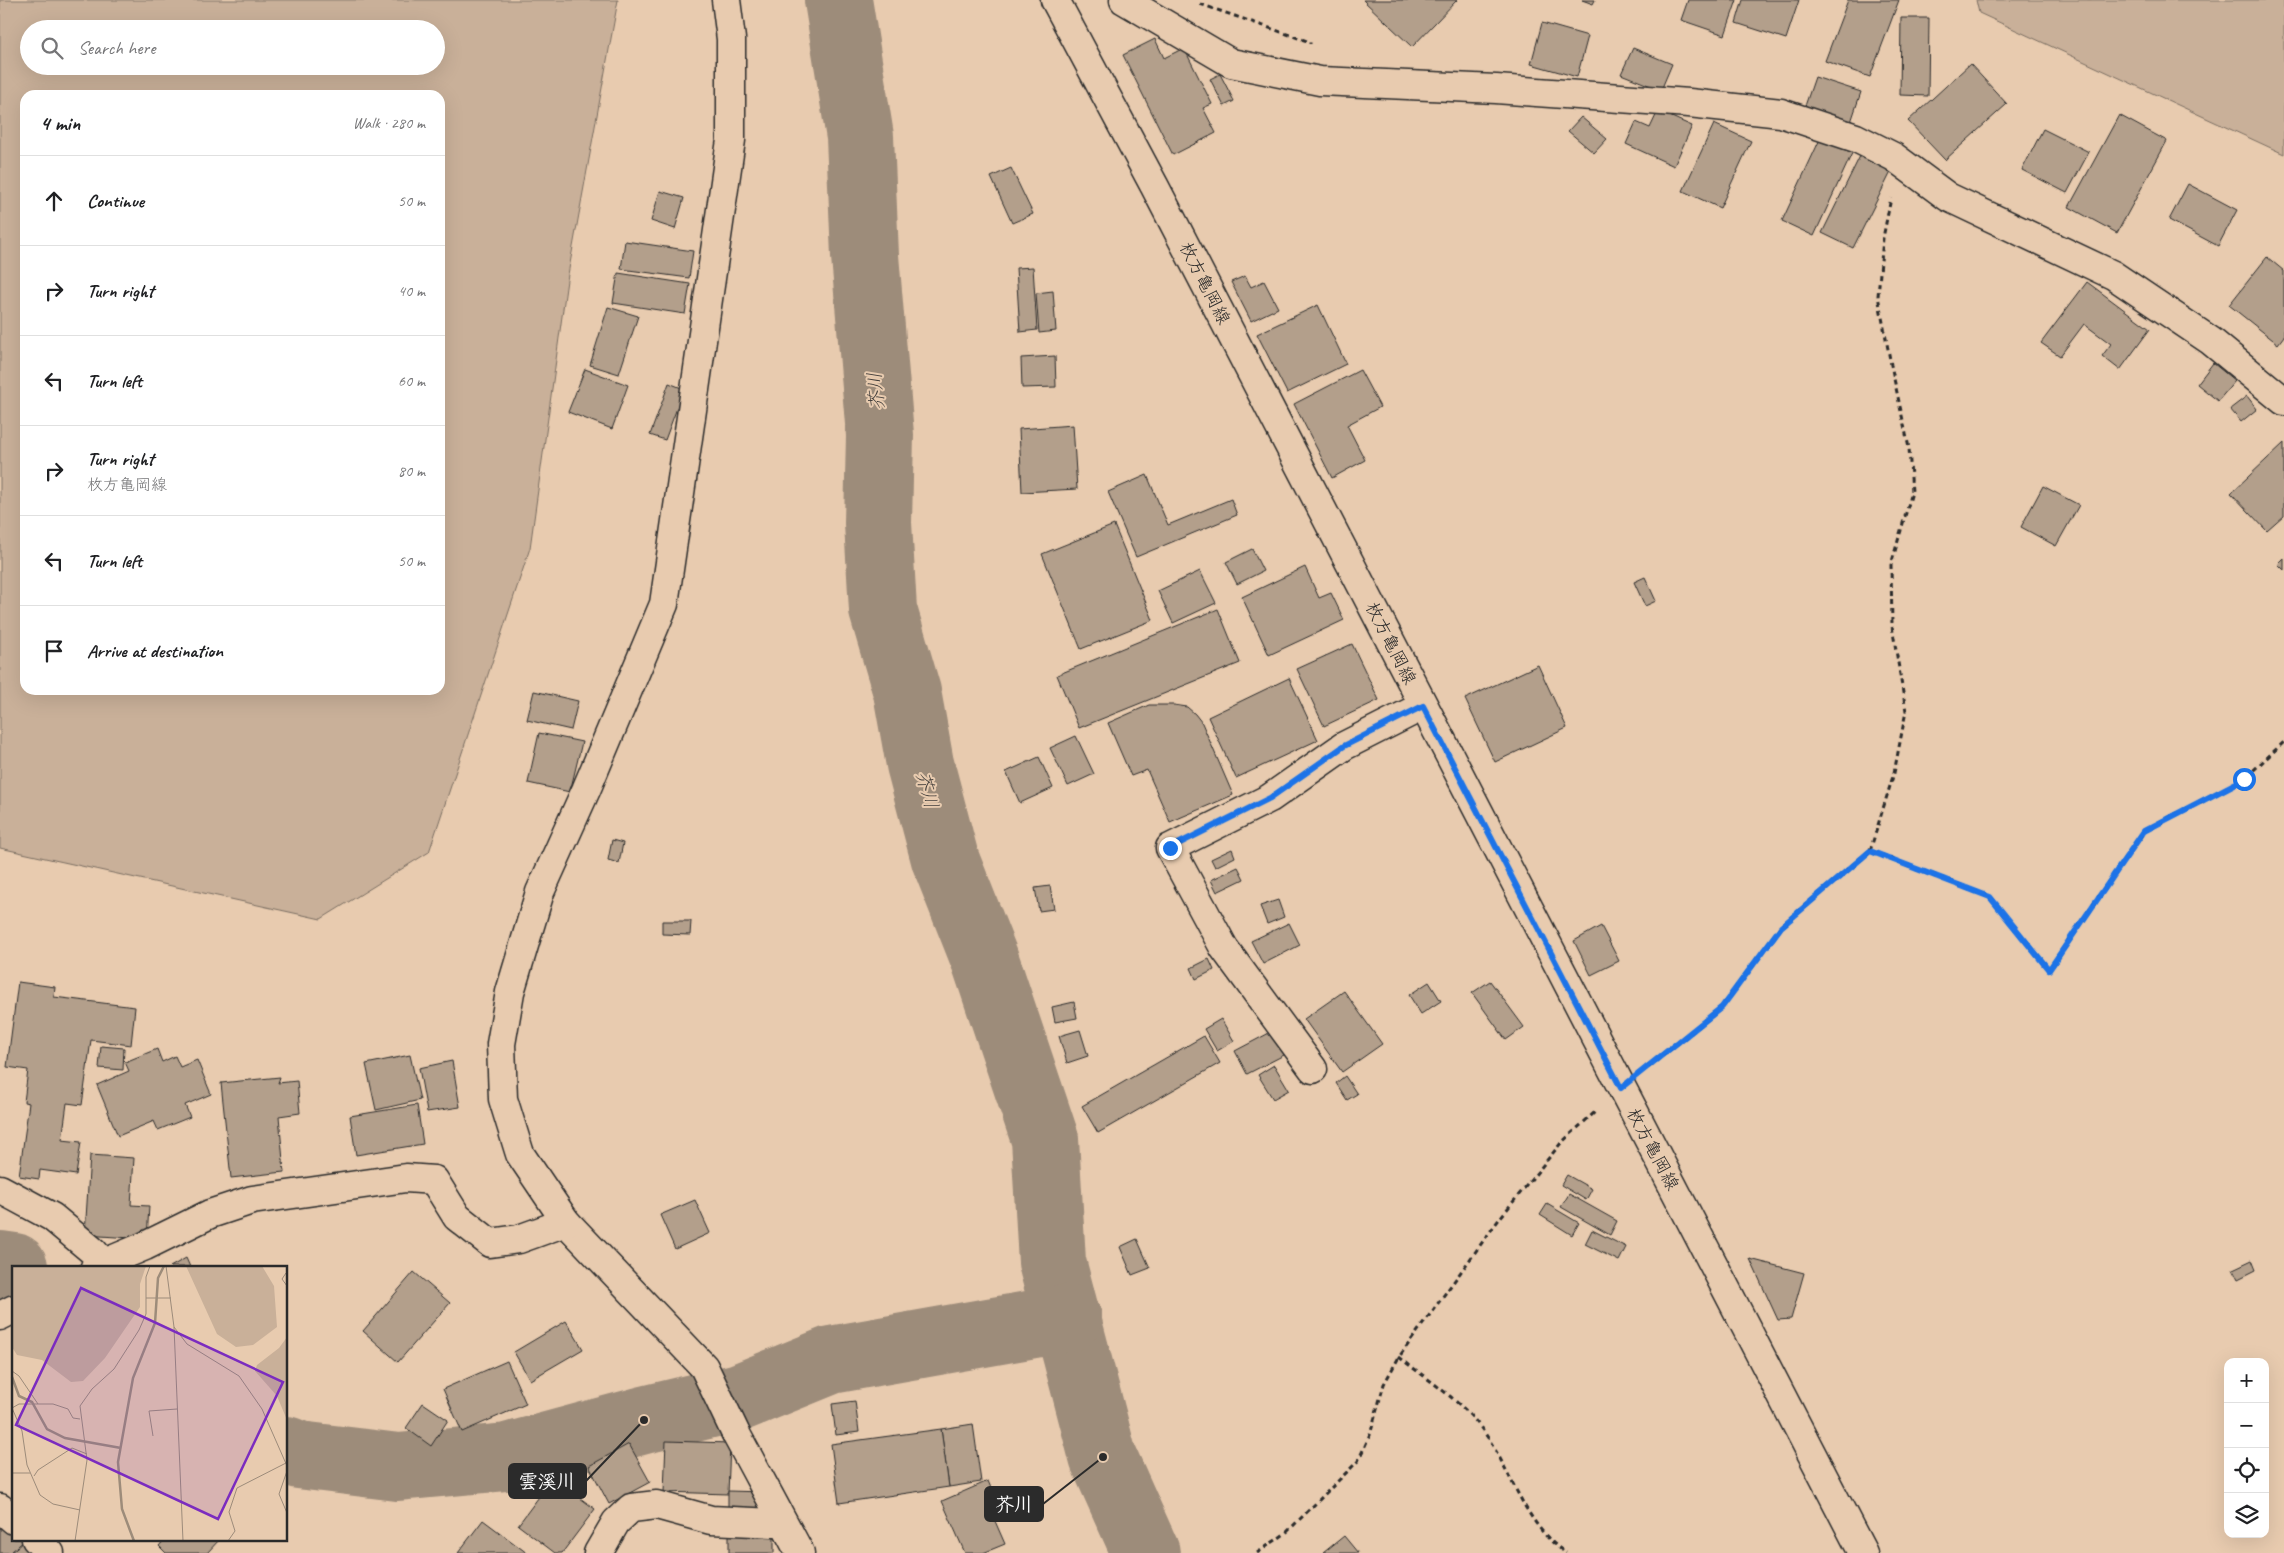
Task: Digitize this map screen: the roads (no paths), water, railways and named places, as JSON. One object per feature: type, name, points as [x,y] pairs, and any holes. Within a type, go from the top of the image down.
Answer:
[{"type":"street","points":[[726,0],[731,39],[731,140],[664,604],[586,790],[540,892],[510,992],[501,1044],[503,1099],[520,1154],[566,1222],[704,1367],[736,1434],[800,1553]]},
{"type":"street","name":"枚方亀岡線","points":[[1055,0],[1160,196],[1621,1088],[1864,1553]]},
{"type":"street","points":[[1124,0],[1231,63],[1320,81],[1496,88],[1781,113],[1856,138],[1899,161],[1948,198],[2114,275],[2211,340],[2284,401]]},
{"type":"street","points":[[1313,1069],[1224,948],[1170,848],[1270,798],[1344,746],[1423,706]]},
{"type":"street","points":[[0,1190],[52,1217],[94,1252],[99,1265],[146,1246],[210,1214],[252,1200],[406,1178],[434,1180],[457,1217],[490,1244],[519,1238],[566,1222]]},
{"type":"street","points":[[0,1316],[12,1310]]},
{"type":"street","points":[[598,1553],[616,1522],[631,1508],[657,1505],[711,1520],[774,1523],[782,1521]]},
{"type":"street","points":[[0,1508],[12,1518]]},
{"type":"street","points":[[37,1540],[50,1553]]},
{"type":"waterway","name":"芥川","points":[[838,0],[860,137],[865,256],[880,435],[878,523],[883,610],[907,692],[920,764],[945,859],[985,960],[1045,1139],[1052,1262],[1103,1457],[1146,1553]]},
{"type":"waterway","points":[[0,1265],[12,1267]]},
{"type":"waterway","points":[[288,1451],[299,1455],[398,1467],[507,1457],[644,1420],[740,1397],[831,1360],[1068,1318]]},
{"type":"place","name":"雲溪川","points":[[644,1420]]},
{"type":"place","name":"芥川","points":[[1103,1457]]}]
